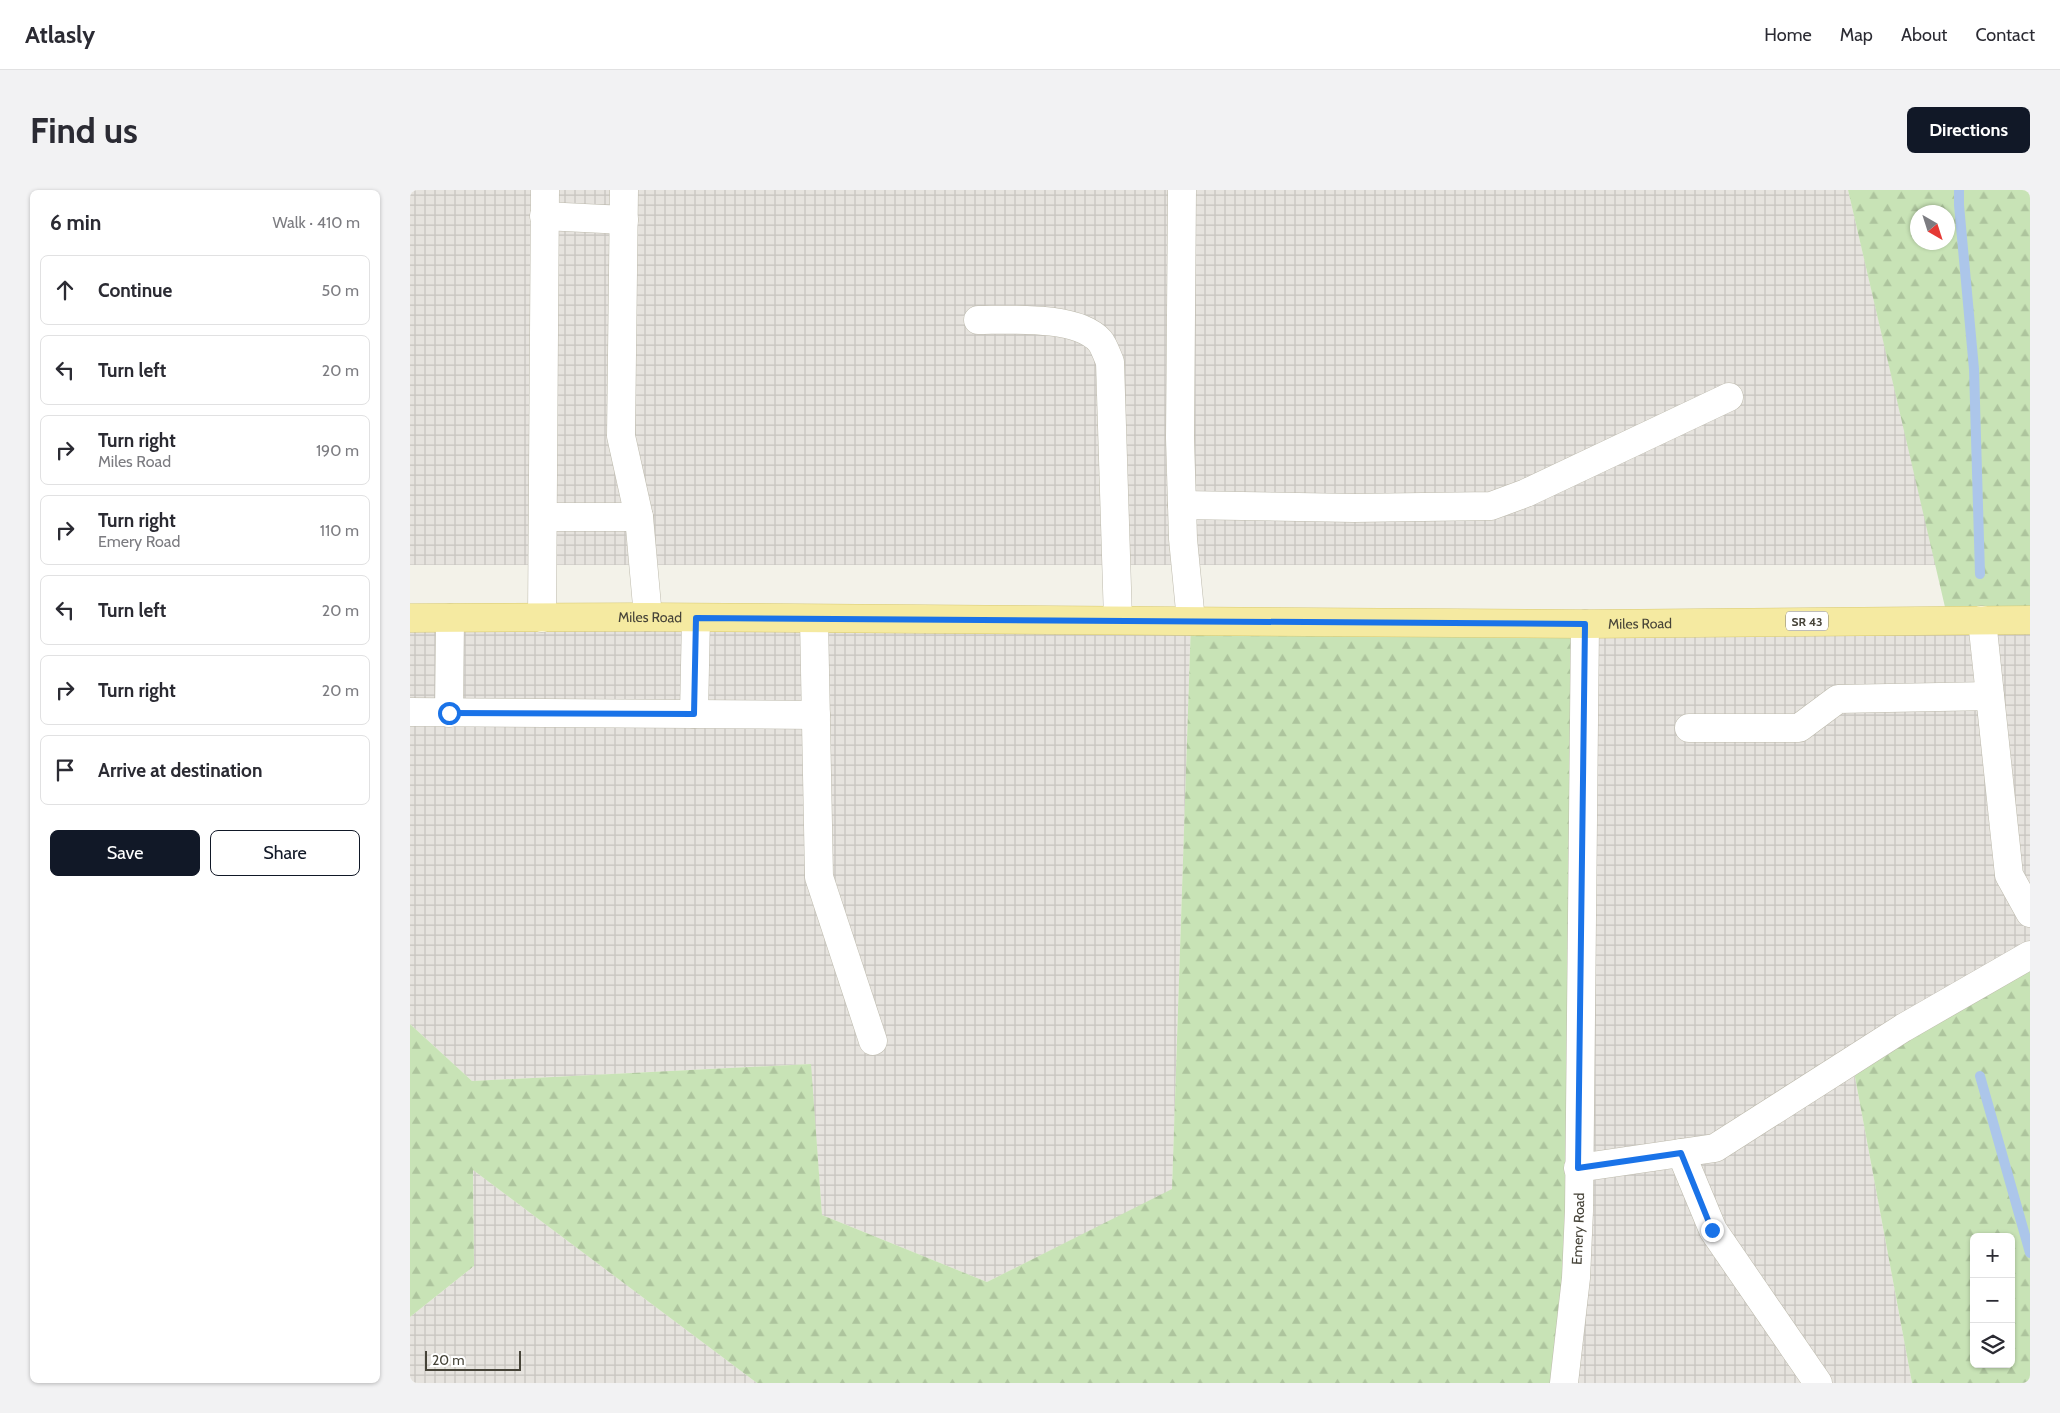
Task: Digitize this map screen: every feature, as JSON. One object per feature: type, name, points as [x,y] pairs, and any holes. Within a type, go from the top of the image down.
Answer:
[{"type":"main road","name":"Miles Road","points":[[410,618],[1118,620],[1585,624],[2030,620]]},
{"type":"street","points":[[624,190],[622,436],[639,518],[648,618]]},
{"type":"street","points":[[1182,190],[1180,438],[1183,539],[1190,621]]},
{"type":"street","points":[[542,618],[545,203],[624,220]]},
{"type":"street","points":[[978,320],[1047,320],[1087,330],[1100,342],[1110,362],[1118,620]]},
{"type":"street","points":[[1182,506],[1344,508],[1491,506],[1526,493],[1729,397]]},
{"type":"street","points":[[543,517],[639,518]]},
{"type":"street","points":[[449,713],[450,618]]},
{"type":"street","points":[[694,714],[696,618]]},
{"type":"street","points":[[814,619],[819,877],[873,1040]]},
{"type":"street","points":[[1982,620],[2009,874],[2030,913]]},
{"type":"street","name":"Emery Road","points":[[1564,1383],[1576,1278],[1585,624]]},
{"type":"street","points":[[1689,728],[1799,728],[1838,699],[1990,696]]},
{"type":"street","points":[[410,712],[816,715]]},
{"type":"street","points":[[1578,1168],[1715,1148],[1903,1028],[2030,955]]},
{"type":"street","points":[[1681,1153],[1712,1230],[1818,1383]]},
{"type":"shaded area","points":[[410,190],[1848,190],[1936,565],[410,565]]},
{"type":"shaded area","points":[[410,619],[1191,621],[1172,1190],[987,1282],[822,1215],[810,1064],[472,1081],[410,1024]]},
{"type":"shaded area","points":[[2030,620],[2030,955],[1852,1061],[1912,1383],[1564,1383],[1585,624]]},
{"type":"shaded area","points":[[473,1170],[757,1383],[410,1383],[410,1317],[474,1266]]},
{"type":"green space","points":[[1848,190],[2030,190],[2030,620],[1948,620]]},
{"type":"green space","points":[[1191,621],[1585,624],[1564,1383],[757,1383],[473,1170],[474,1266],[410,1317],[410,1024],[472,1081],[811,1064],[822,1215],[987,1282],[1172,1189]]},
{"type":"green space","points":[[2030,955],[2030,1383],[1912,1383],[1852,1061]]},
{"type":"waterway","points":[[1959,190],[1974,369],[1980,574]]},
{"type":"waterway","points":[[1980,1076],[2030,1253]]},
{"type":"route","points":[[449,713],[694,714],[696,618],[1585,624],[1578,1168],[1681,1153],[1712,1230]]}]
